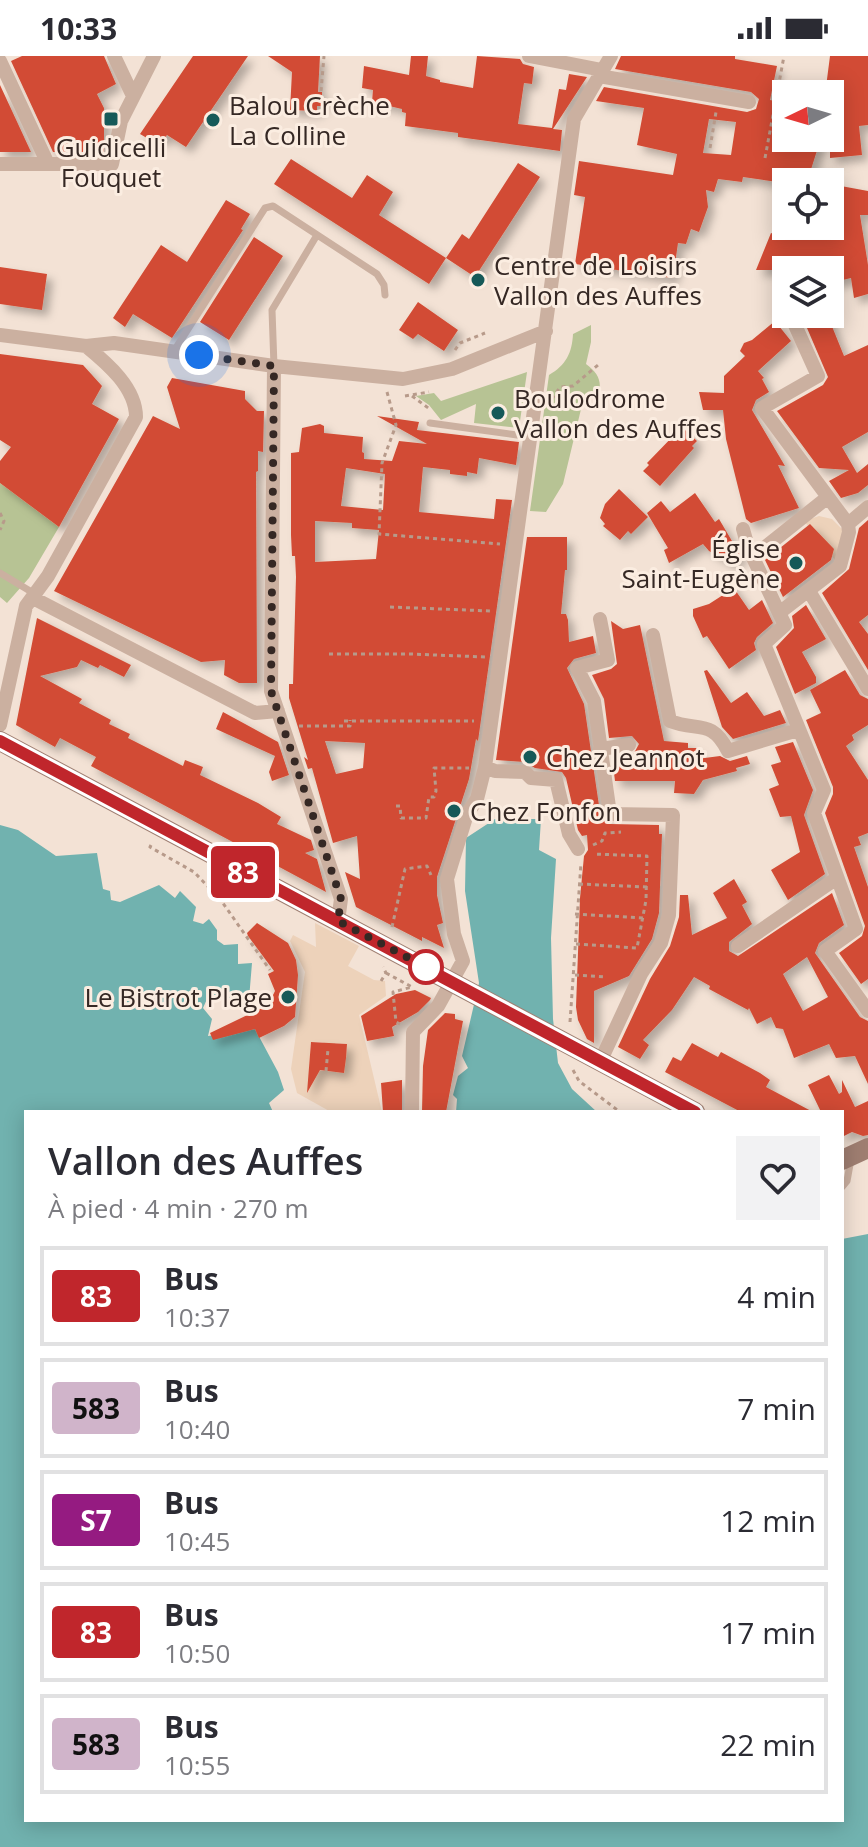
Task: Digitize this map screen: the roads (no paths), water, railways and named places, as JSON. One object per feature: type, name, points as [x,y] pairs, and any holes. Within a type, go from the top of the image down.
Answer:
[{"type":"main road","points":[[0,741],[433,971],[586,1060],[691,1110]]},
{"type":"street","points":[[114,56],[133,96]]},
{"type":"street","points":[[0,164],[112,164],[121,121],[154,56]]},
{"type":"street","points":[[529,56],[718,98],[749,102]]},
{"type":"street","points":[[412,1110],[413,1032],[438,1006],[463,961],[454,934],[447,879],[467,814],[477,799],[485,767],[574,119],[611,56]]},
{"type":"street","points":[[0,61],[48,164]]},
{"type":"street","points":[[779,613],[840,566],[849,532],[848,524],[762,408],[818,376],[796,328]]},
{"type":"street","points":[[0,335],[86,346],[114,343],[274,366],[383,377],[420,377],[452,369],[546,331]]},
{"type":"street","points":[[0,725],[22,620],[136,417],[132,395],[102,359],[86,346]]},
{"type":"street","points":[[274,366],[271,691],[341,899],[338,921]]},
{"type":"street","points":[[753,557],[828,497]]},
{"type":"street","points":[[848,524],[868,507]]},
{"type":"street","points":[[743,529],[785,625],[764,644],[824,790],[814,813],[837,878],[862,924],[825,951],[868,1011]]},
{"type":"street","points":[[809,591],[868,689]]},
{"type":"street","points":[[34,596],[255,713],[278,711]]},
{"type":"street","points":[[586,1060],[661,943],[669,915],[673,815],[610,814],[594,701],[577,668],[608,660],[600,619]]},
{"type":"street","points":[[653,635],[670,721],[710,729],[720,735],[728,751],[798,730]]},
{"type":"street","points":[[600,749],[629,745]]},
{"type":"street","points":[[485,767],[495,771],[525,772],[531,778],[556,780],[569,834],[580,850]]},
{"type":"street","points":[[738,946],[837,878]]},
{"type":"lane","points":[[174,351],[265,208],[273,206],[377,274],[384,285],[385,295]]},
{"type":"lane","points":[[274,366],[272,310],[317,235]]},
{"type":"lane","points":[[430,423],[531,437]]},
{"type":"lane","points":[[0,573],[34,596]]},
{"type":"lane","points":[[844,1185],[854,1155]]},
{"type":"water","points":[[495,819],[541,819],[539,850],[556,859],[551,938],[553,1019],[558,1063],[572,1089],[595,1110],[456,1110],[457,1099],[453,1095],[458,1076],[468,1068],[462,1056],[479,983],[465,891],[466,838]]},
{"type":"water","points":[[0,825],[18,830],[56,856],[97,853],[103,889],[110,891],[111,900],[120,902],[159,885],[175,898],[180,891],[196,907],[193,921],[203,924],[209,919],[217,930],[217,940],[224,945],[238,944],[238,964],[252,963],[249,999],[207,999],[203,1008],[212,1019],[208,1036],[255,1029],[284,1090],[269,1103],[272,1110],[24,1110],[24,1822],[844,1822],[844,1239],[868,1234],[868,1847],[0,1847]]},
{"type":"place","name":"Guidicelli Fouquet","points":[[111,119]]},
{"type":"place","name":"Balou Crèche La Colline","points":[[213,120]]},
{"type":"place","name":"Centre de Loisirs Vallon des Auffes","points":[[478,280]]},
{"type":"place","name":"Boulodrome Vallon des Auffes","points":[[498,413]]},
{"type":"place","name":"Église Saint-Eugène","points":[[796,563]]},
{"type":"place","name":"Chez Jeannot","points":[[530,757]]},
{"type":"place","name":"Chez Fonfon","points":[[454,811]]},
{"type":"place","name":"Le Bistrot Plage","points":[[288,997]]}]
